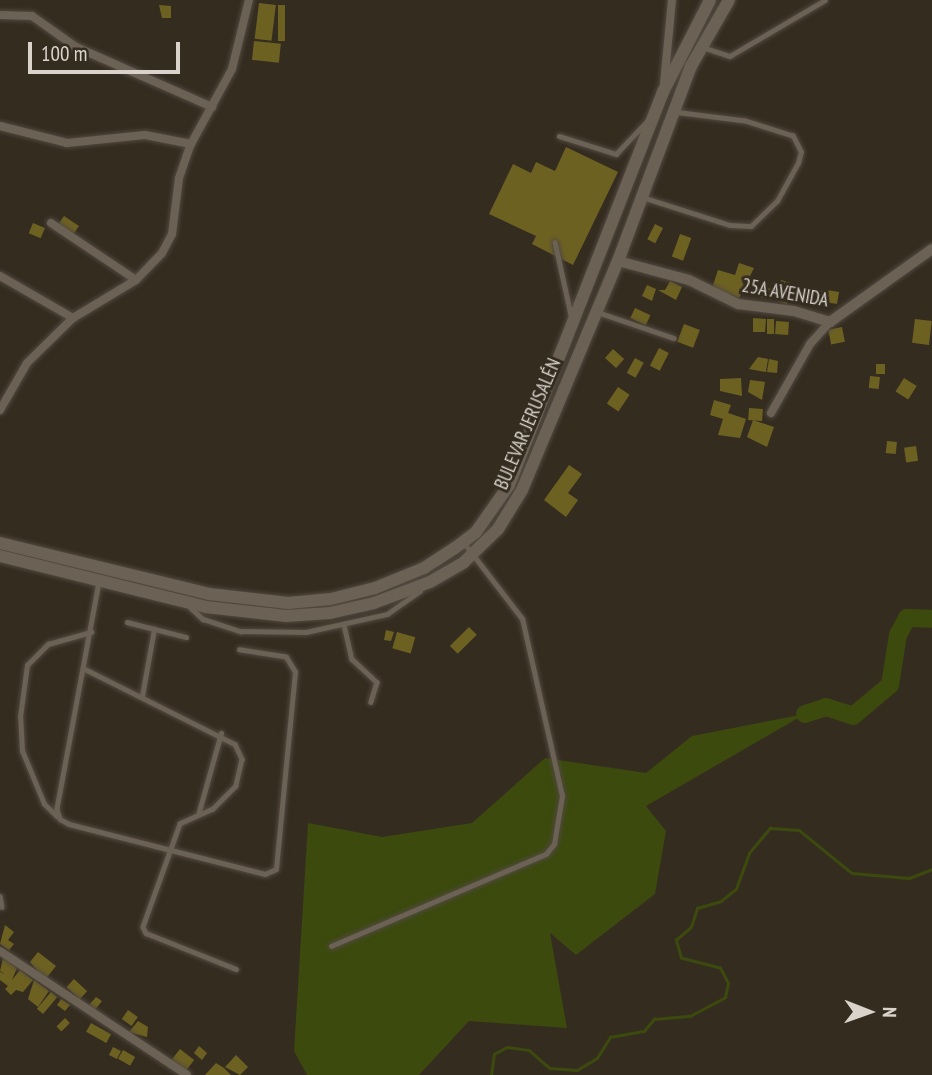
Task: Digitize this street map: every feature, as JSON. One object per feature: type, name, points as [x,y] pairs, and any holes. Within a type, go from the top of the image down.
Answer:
[{"type":"main road","name":"BULEVAR JERUSALÉN","points":[[0,543],[209,594],[288,603],[331,599],[386,584],[425,568],[463,542],[509,485],[663,92],[710,0]]},
{"type":"main road","name":"BULEVAR JERUSALÉN","points":[[0,556],[245,614],[308,616],[352,609],[430,582],[473,554],[498,529],[522,490],[618,261],[673,112],[701,47],[729,0]]},
{"type":"street","points":[[0,410],[3,398],[27,363],[73,318],[136,280],[162,253],[172,234],[178,178],[191,144],[232,69],[249,0]]},
{"type":"street","points":[[663,92],[672,0]]},
{"type":"street","points":[[0,15],[32,16],[76,47],[212,107]]},
{"type":"street","points":[[0,126],[67,143],[145,135],[191,144]]},
{"type":"street","points":[[51,223],[136,280]]},
{"type":"street","name":"25A AVENIDA","points":[[618,261],[689,280],[738,304],[794,311],[830,322],[932,249]]},
{"type":"street","points":[[0,276],[73,318]]},
{"type":"street","points":[[772,413],[810,344],[830,322]]},
{"type":"street","points":[[0,951],[187,1075]]},
{"type":"lane","points":[[701,47],[730,56],[761,42],[825,0]]},
{"type":"lane","points":[[641,197],[730,225],[751,226],[776,201],[798,163],[801,152],[793,136],[745,121],[673,112]]},
{"type":"lane","points":[[559,136],[616,154],[654,114]]},
{"type":"lane","points":[[555,242],[573,327]]},
{"type":"lane","points":[[596,311],[674,338]]},
{"type":"lane","points":[[331,946],[546,854],[554,844],[562,796],[523,619],[463,542]]},
{"type":"lane","points":[[60,819],[57,809],[100,581]]},
{"type":"lane","points":[[184,601],[203,619],[242,631],[306,632],[387,614],[430,582]]},
{"type":"lane","points":[[127,622],[186,638]]},
{"type":"lane","points":[[344,625],[352,659],[377,682],[371,702]]},
{"type":"lane","points":[[142,696],[154,629]]},
{"type":"lane","points":[[91,632],[48,644],[38,650],[27,665],[20,717],[22,751],[44,804],[60,819],[265,874],[276,869],[295,671],[286,657],[240,650]]},
{"type":"lane","points":[[85,668],[220,733],[235,744],[242,759],[241,773],[227,798],[198,815],[183,820],[168,848],[143,927],[146,933],[236,969]]},
{"type":"lane","points":[[198,815],[220,733]]},
{"type":"lane","points":[[0,896],[2,907]]},
{"type":"shaded area","points":[[805,714],[646,806],[666,831],[655,894],[576,955],[550,933],[567,1028],[469,1021],[419,1075],[307,1075],[294,1051],[308,823],[382,837],[472,823],[545,758],[646,773],[692,736]]},
{"type":"building","points":[[259,3],[276,5],[271,41],[255,39]]},
{"type":"building","points":[[159,5],[171,6],[171,18],[162,18]]},
{"type":"building","points":[[278,5],[285,5],[285,41],[278,41]]},
{"type":"building","points":[[254,41],[281,44],[279,63],[252,60]]},
{"type":"building","points":[[566,147],[618,172],[573,265],[532,244],[536,236],[489,214],[513,164],[531,173],[536,162],[555,171]]},
{"type":"building","points":[[64,216],[79,226],[73,234],[58,224]]},
{"type":"building","points":[[33,223],[45,228],[41,238],[29,233]]},
{"type":"building","points":[[655,224],[663,228],[655,243],[647,239]]},
{"type":"building","points":[[680,234],[691,238],[683,261],[672,257]]},
{"type":"building","points":[[739,263],[754,268],[739,298],[712,288],[718,270],[735,275]]},
{"type":"building","points":[[781,280],[793,284],[787,304],[775,300]]},
{"type":"building","points":[[670,281],[682,287],[676,300],[658,290],[665,290]]},
{"type":"building","points":[[748,284],[774,289],[771,300],[746,295]]},
{"type":"building","points":[[647,285],[656,289],[652,301],[642,296]]},
{"type":"building","points":[[814,292],[839,292],[837,304],[813,300]]},
{"type":"building","points":[[635,308],[650,315],[646,325],[630,318]]},
{"type":"building","points":[[753,318],[766,319],[765,332],[753,332]]},
{"type":"building","points":[[767,319],[774,319],[774,334],[767,334]]},
{"type":"building","points":[[915,319],[932,321],[929,345],[912,343]]},
{"type":"building","points":[[776,321],[789,322],[788,335],[775,334]]},
{"type":"building","points":[[684,324],[700,330],[693,348],[677,342]]},
{"type":"building","points":[[842,327],[845,342],[831,344],[828,330]]},
{"type":"building","points":[[659,348],[669,353],[660,371],[650,366]]},
{"type":"building","points":[[613,349],[624,359],[616,368],[605,358]]},
{"type":"building","points":[[758,357],[768,359],[766,372],[749,369]]},
{"type":"building","points":[[635,358],[644,363],[636,378],[627,373]]},
{"type":"building","points":[[769,359],[778,361],[777,373],[767,372]]},
{"type":"building","points":[[876,364],[885,364],[885,374],[876,374]]},
{"type":"building","points":[[870,376],[880,377],[879,389],[869,388]]},
{"type":"building","points":[[741,378],[742,396],[720,391],[720,379]]},
{"type":"building","points":[[904,378],[917,386],[908,400],[896,392]]},
{"type":"building","points":[[750,380],[765,382],[762,400],[748,392]]},
{"type":"building","points":[[618,387],[630,395],[618,411],[607,404]]},
{"type":"building","points":[[714,400],[731,405],[728,413],[746,419],[740,438],[718,435],[723,419],[710,415]]},
{"type":"building","points":[[749,408],[763,409],[762,421],[748,420]]},
{"type":"building","points":[[753,420],[774,427],[767,447],[747,437]]},
{"type":"building","points":[[887,441],[897,442],[896,454],[886,453]]},
{"type":"building","points":[[916,446],[918,461],[906,463],[904,448]]},
{"type":"building","points":[[569,465],[582,474],[568,493],[578,500],[566,517],[544,500]]},
{"type":"building","points":[[469,627],[477,635],[458,654],[450,646]]},
{"type":"building","points":[[386,630],[394,632],[391,641],[384,640]]},
{"type":"building","points":[[397,632],[415,637],[411,654],[392,648]]},
{"type":"building","points":[[5,925],[14,932],[8,940],[14,944],[9,950],[0,944]]},
{"type":"building","points":[[38,952],[56,966],[45,980],[30,962]]},
{"type":"building","points":[[3,958],[17,968],[12,980],[20,970],[33,980],[23,992],[16,990],[11,995],[5,989],[8,986],[0,980],[0,972],[5,974],[0,971]]},
{"type":"building","points":[[74,979],[87,991],[80,999],[66,987]]},
{"type":"building","points":[[34,980],[49,991],[38,1007],[28,999]]},
{"type":"building","points":[[51,992],[57,997],[43,1014],[37,1009]]},
{"type":"building","points":[[96,997],[102,1001],[95,1010],[89,1005]]},
{"type":"building","points":[[61,999],[70,1005],[65,1011],[57,1005]]},
{"type":"building","points":[[128,1010],[138,1017],[132,1026],[122,1019]]},
{"type":"building","points":[[65,1018],[70,1023],[61,1031],[57,1026]]},
{"type":"building","points":[[138,1021],[148,1027],[147,1037],[129,1032]]},
{"type":"building","points":[[91,1023],[111,1034],[106,1043],[86,1032]]},
{"type":"building","points":[[199,1046],[207,1053],[202,1060],[194,1053]]},
{"type":"building","points":[[113,1047],[121,1051],[117,1059],[109,1055]]},
{"type":"building","points":[[180,1049],[194,1060],[186,1071],[171,1060]]},
{"type":"building","points":[[123,1050],[135,1057],[130,1066],[118,1059]]},
{"type":"building","points":[[236,1055],[248,1067],[240,1075],[225,1067]]},
{"type":"building","points":[[216,1063],[224,1068],[231,1075],[205,1075]]},
{"type":"waterway","points":[[805,714],[826,707],[853,716],[890,685],[898,635],[907,618],[932,619]]},
{"type":"waterway","points":[[491,1075],[494,1054],[507,1047],[529,1050],[550,1068],[577,1070],[597,1058],[610,1037],[644,1031],[654,1019],[690,1016],[725,997],[728,983],[720,968],[681,958],[676,940],[691,927],[697,908],[721,901],[736,889],[749,853],[770,828],[799,830],[852,873],[909,878],[932,869]]}]
